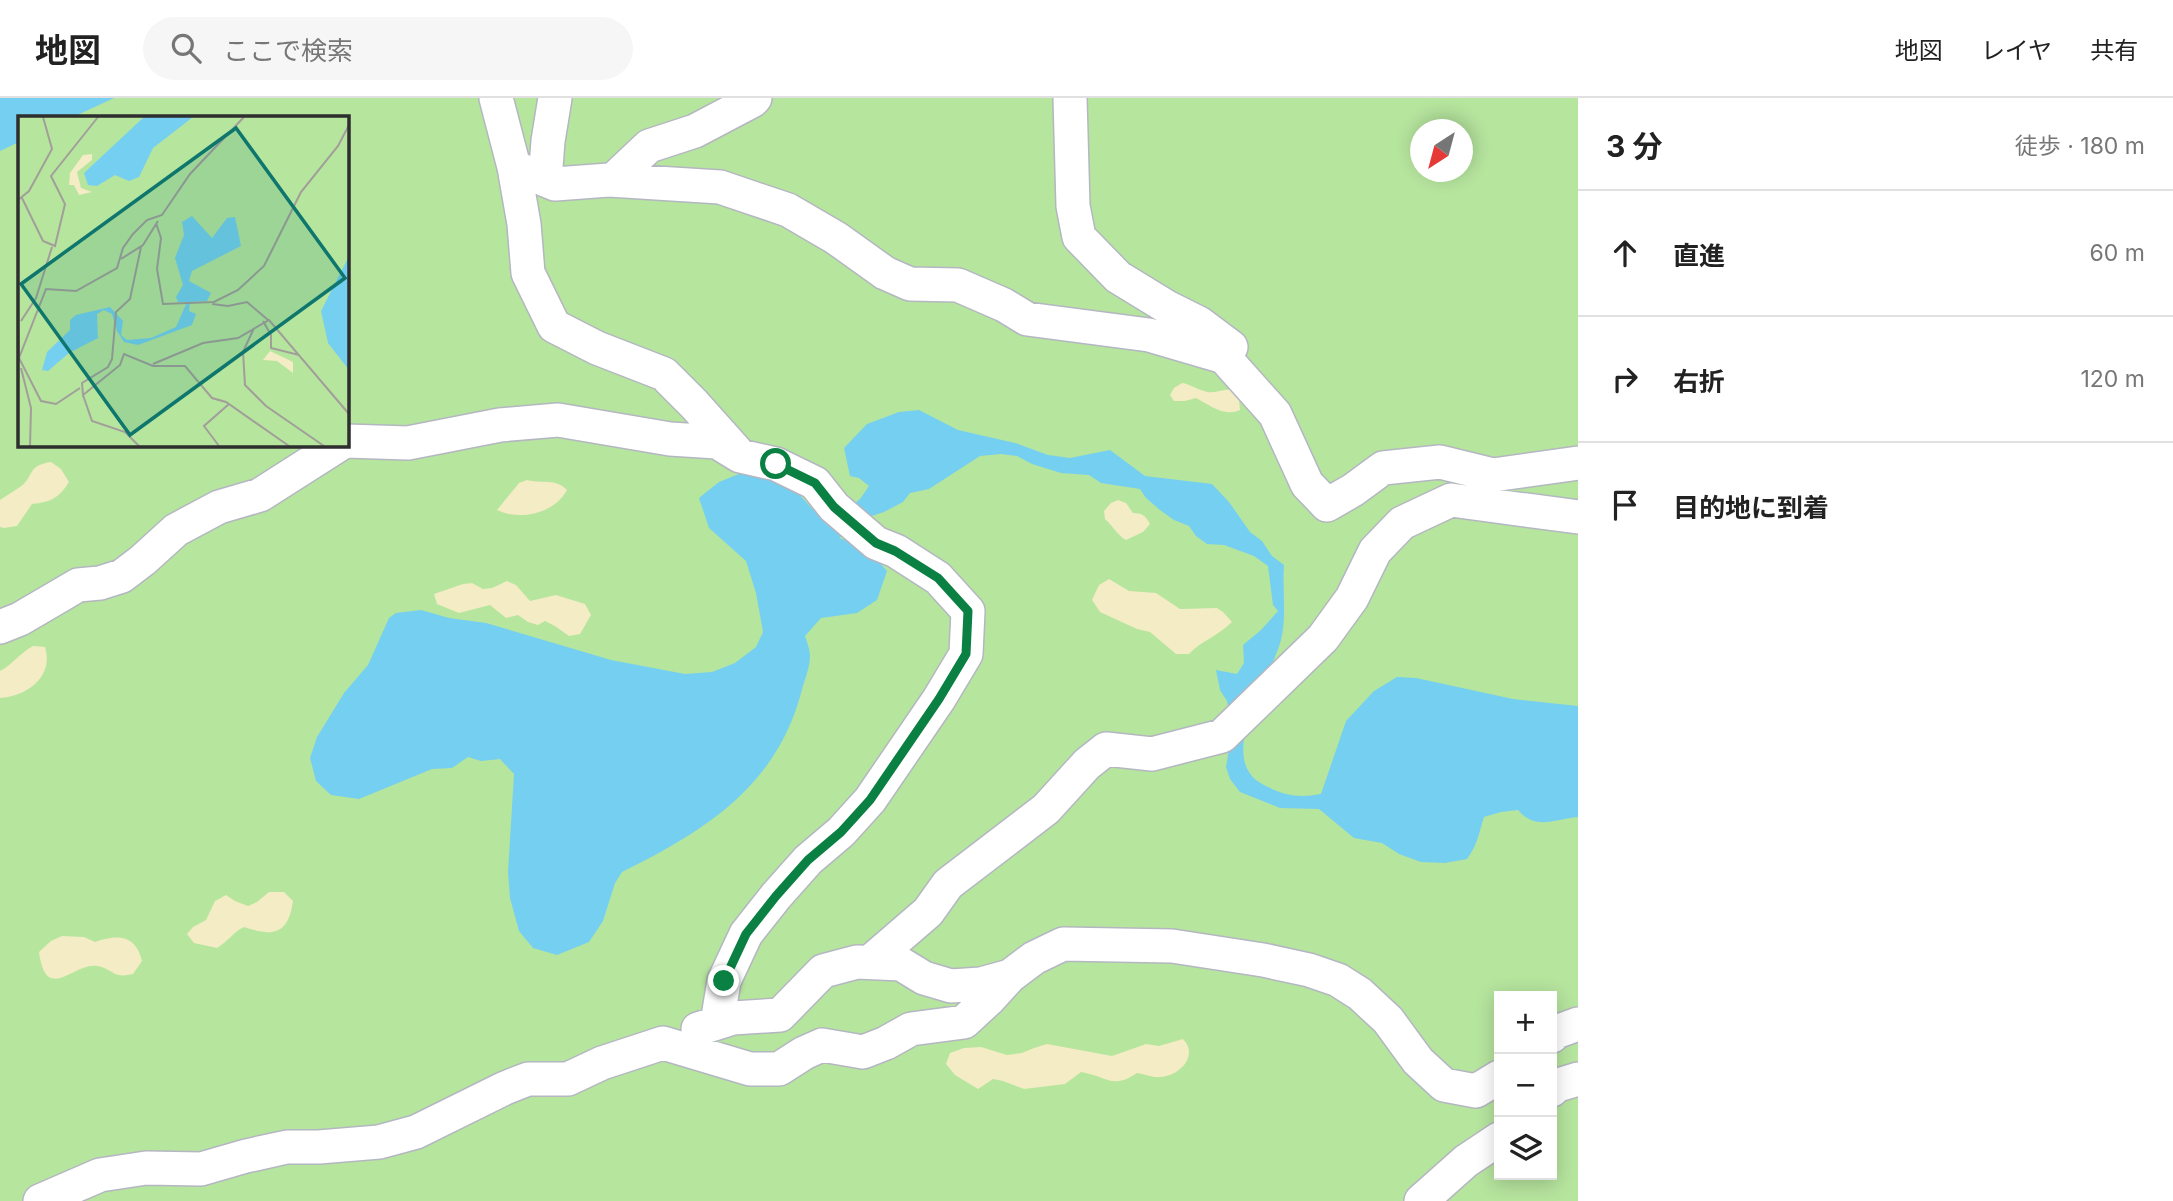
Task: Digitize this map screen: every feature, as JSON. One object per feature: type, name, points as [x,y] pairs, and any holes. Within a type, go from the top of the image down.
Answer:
[{"type":"lane","points":[[496,98],[514,167],[524,224],[528,273],[554,326],[597,348],[664,374],[740,456]]},
{"type":"lane","points":[[545,180],[555,98]]},
{"type":"lane","points":[[613,180],[649,146],[695,131],[755,98]]},
{"type":"lane","points":[[1070,98],[1073,206],[1079,237],[1118,277],[1199,323],[1231,347],[1224,357]]},
{"type":"lane","points":[[514,167],[555,184],[613,180],[720,187],[788,210],[836,238],[884,273],[910,284],[958,285],[1004,305],[1027,319],[1149,335],[1224,357],[1275,414],[1307,484],[1327,505],[1353,491],[1383,468],[1440,462],[1493,474],[1578,463]]},
{"type":"lane","points":[[348,441],[408,443],[500,425],[558,420],[670,439],[717,442],[740,456],[776,464],[815,483],[834,507],[876,543],[895,551],[938,578],[968,611],[966,654],[939,699],[870,800],[841,832],[808,860],[746,934],[724,981],[717,1023]]},
{"type":"lane","points":[[0,627],[20,619],[78,585],[100,583],[121,576],[176,530],[219,507],[260,495],[337,446]]},
{"type":"lane","points":[[870,962],[928,912],[948,884],[1046,809],[1087,764],[1106,748],[1152,754],[1222,736],[1324,638],[1352,598],[1375,551],[1402,523],[1451,500],[1578,517]]},
{"type":"lane","points":[[663,1042],[750,1069],[779,1069],[822,1045],[863,1052],[911,1029],[964,1022],[1010,976],[1034,958],[1063,944],[1172,946],[1264,960],[1338,980],[1360,994],[1388,1020],[1418,1061],[1444,1085],[1476,1091],[1494,1080]]},
{"type":"lane","points":[[40,1201],[100,1175],[146,1168],[201,1169],[287,1147],[379,1142],[416,1132],[505,1087],[528,1079],[568,1079],[603,1063],[733,1018],[780,1016],[823,971],[857,962],[901,964],[924,978],[951,986],[981,984],[1010,976]]},
{"type":"lane","points":[[1557,1032],[1578,1024]]},
{"type":"lane","points":[[1557,1085],[1578,1079]]},
{"type":"lane","points":[[1421,1201],[1466,1161],[1494,1142]]},
{"type":"green space","points":[[0,98],[1578,98],[1578,1201],[0,1201]]},
{"type":"sand","points":[[1182,383],[1208,392],[1232,390],[1239,399],[1240,410],[1223,411],[1196,398],[1174,401],[1170,395],[1174,388]]},
{"type":"sand","points":[[51,462],[61,469],[69,482],[54,498],[32,504],[17,526],[0,527],[0,500],[25,483],[38,466]]},
{"type":"sand","points":[[527,480],[553,483],[567,490],[554,505],[536,513],[516,515],[497,510],[519,483]]},
{"type":"sand","points":[[1118,500],[1126,503],[1133,513],[1143,516],[1150,524],[1143,532],[1126,540],[1105,519],[1104,511]]},
{"type":"sand","points":[[1109,579],[1129,591],[1156,593],[1180,609],[1217,608],[1232,622],[1189,654],[1176,654],[1150,632],[1100,612],[1092,600],[1099,585]]},
{"type":"sand","points":[[507,581],[516,585],[530,601],[556,595],[585,604],[591,615],[580,634],[569,636],[545,621],[538,625],[518,615],[506,618],[490,605],[459,613],[437,604],[434,594],[463,584],[472,583],[483,589]]},
{"type":"sand","points":[[33,646],[45,647],[46,667],[42,675],[29,689],[0,698],[0,671]]},
{"type":"sand","points":[[269,892],[284,892],[293,901],[287,921],[278,930],[263,932],[244,927],[217,948],[194,943],[187,934],[206,920],[215,901],[226,895],[248,906]]},
{"type":"sand","points":[[62,936],[84,937],[95,942],[111,938],[125,939],[135,946],[142,961],[133,974],[121,975],[103,967],[88,966],[54,979],[48,976],[43,968],[39,952],[51,941]]},
{"type":"sand","points":[[1183,1039],[1189,1052],[1185,1064],[1174,1073],[1160,1077],[1137,1073],[1122,1081],[1115,1081],[1081,1072],[1065,1084],[1024,1089],[993,1079],[978,1089],[955,1075],[946,1064],[950,1053],[964,1048],[981,1047],[1007,1055],[1047,1044],[1112,1056],[1146,1044],[1159,1046]]},
{"type":"water","points":[[0,98],[114,98],[75,116],[18,116],[18,142],[0,151]]},
{"type":"water","points":[[919,410],[958,430],[1015,443],[1048,455],[1070,458],[1110,450],[1145,476],[1212,484],[1229,502],[1250,532],[1284,565],[1284,622],[1281,640],[1244,738],[1244,757],[1250,773],[1264,785],[1292,795],[1321,794],[1346,721],[1374,691],[1397,677],[1416,678],[1513,699],[1578,706],[1578,817],[1539,822],[1518,810],[1501,812],[1484,817],[1467,859],[1445,863],[1421,862],[1399,854],[1382,843],[1354,838],[1319,809],[1280,808],[1240,792],[1230,779],[1226,767],[1230,717],[1216,670],[1237,674],[1244,663],[1243,645],[1278,611],[1273,605],[1268,566],[1254,556],[1224,545],[1207,544],[1196,536],[1189,526],[1160,510],[1140,489],[1101,483],[1089,475],[1061,473],[1017,456],[1001,454],[980,456],[929,489],[910,493],[903,502],[862,519],[849,533],[839,538],[866,547],[887,571],[877,600],[857,613],[821,618],[805,636],[810,654],[808,670],[789,726],[774,755],[755,780],[708,822],[622,872],[615,883],[603,921],[589,942],[557,955],[533,948],[519,931],[510,898],[508,872],[514,774],[500,759],[481,761],[468,757],[452,768],[432,769],[359,799],[331,795],[316,781],[310,758],[317,737],[344,693],[368,665],[389,618],[396,613],[421,610],[449,618],[486,623],[611,660],[685,674],[712,672],[735,663],[756,647],[763,632],[756,593],[746,561],[709,528],[699,498],[719,482],[744,472],[787,481],[827,525],[860,499],[869,486],[859,478],[850,476],[844,448],[867,424],[899,412]]},
{"type":"route","points":[[724,981],[746,934],[808,860],[841,832],[870,800],[939,699],[966,654],[968,611],[938,578],[895,551],[876,543],[834,507],[815,483],[776,464]]}]
